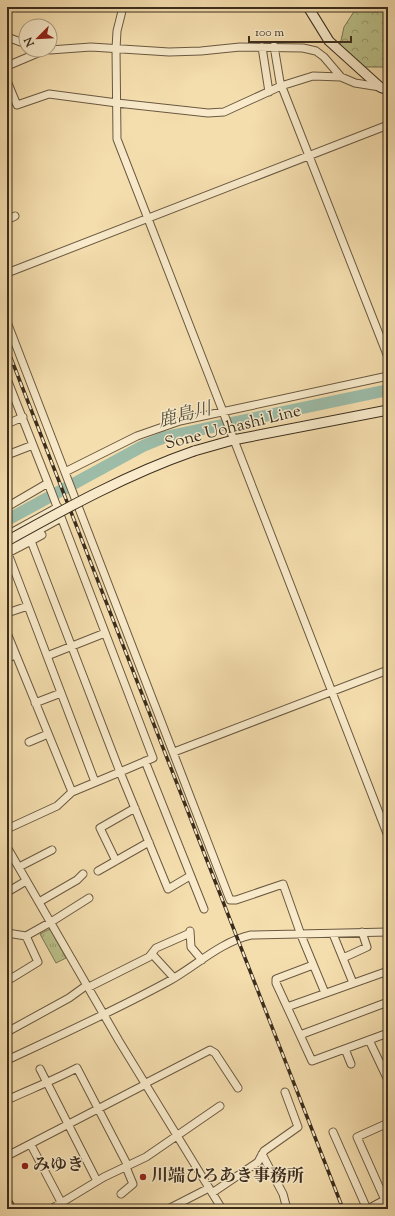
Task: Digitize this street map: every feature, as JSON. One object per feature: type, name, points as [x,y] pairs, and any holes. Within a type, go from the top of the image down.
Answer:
[{"type":"highway","points":[[7,1205],[9,1209]]},
{"type":"main road","points":[[308,7],[329,41],[384,89]]},
{"type":"main road","name":"Sone Uohashi Line","points":[[7,541],[110,485],[157,464],[194,451],[233,440],[388,410]]},
{"type":"street","points":[[123,7],[117,31],[116,49],[117,139],[388,836]]},
{"type":"street","points":[[7,37],[18,41]]},
{"type":"street","points":[[58,49],[91,47],[201,51],[274,46],[303,48],[316,51],[324,57],[341,77],[355,84],[384,89]]},
{"type":"street","points":[[274,46],[281,86],[388,357]]},
{"type":"street","points":[[262,47],[269,92]]},
{"type":"street","points":[[7,66],[26,58]]},
{"type":"street","points":[[7,81],[17,105],[49,94],[117,104],[208,113],[224,112],[281,86],[313,76],[341,77]]},
{"type":"street","points":[[7,273],[388,125]]},
{"type":"street","points":[[7,220],[16,216]]},
{"type":"street","points":[[7,322],[230,900],[236,900],[283,884],[300,935],[325,993]]},
{"type":"street","points":[[65,472],[137,436],[180,421],[223,414],[388,376]]},
{"type":"street","points":[[7,379],[10,395],[22,417],[58,507],[60,518],[153,758],[72,792],[57,806],[7,829]]},
{"type":"street","points":[[7,424],[22,417]]},
{"type":"street","points":[[7,456],[33,445]]},
{"type":"street","points":[[7,507],[48,483]]},
{"type":"street","points":[[7,535],[58,507]]},
{"type":"street","points":[[7,551],[60,518]]},
{"type":"street","points":[[7,551],[42,535]]},
{"type":"street","points":[[31,541],[120,772],[168,889],[190,876]]},
{"type":"street","points":[[7,551],[95,782]]},
{"type":"street","points":[[7,613],[28,606]]},
{"type":"street","points":[[7,633],[72,792]]},
{"type":"street","points":[[47,656],[105,633]]},
{"type":"street","points":[[7,658],[16,655]]},
{"type":"street","points":[[174,752],[388,670]]},
{"type":"street","points":[[35,703],[61,693]]},
{"type":"street","points":[[29,742],[48,734]]},
{"type":"street","points":[[145,761],[204,909]]},
{"type":"street","points":[[116,860],[100,828],[135,808]]},
{"type":"street","points":[[98,871],[149,842]]},
{"type":"street","points":[[7,847],[105,1014],[119,1041],[178,1134],[222,1209]]},
{"type":"street","points":[[18,867],[52,850]]},
{"type":"street","points":[[39,902],[77,880],[83,874]]},
{"type":"street","points":[[9,891],[26,881]]},
{"type":"street","points":[[7,942],[9,934],[26,936],[89,898]]},
{"type":"street","points":[[7,1032],[88,986],[152,954],[156,948],[190,931],[191,947],[202,960]]},
{"type":"street","points":[[343,958],[367,947],[362,932]]},
{"type":"street","points":[[7,1060],[105,1014],[174,978],[222,946],[241,937],[251,935],[388,932]]},
{"type":"street","points":[[333,934],[353,983]]},
{"type":"street","points":[[7,981],[38,962],[26,936]]},
{"type":"street","points":[[152,954],[174,978]]},
{"type":"street","points":[[313,965],[276,979],[276,983],[312,1061],[388,1033]]},
{"type":"street","points":[[287,1007],[388,970]]},
{"type":"street","points":[[300,1035],[388,1002]]},
{"type":"street","points":[[369,1040],[388,1080]]},
{"type":"street","points":[[345,1049],[351,1064]]},
{"type":"street","points":[[7,1156],[31,1145],[210,1050],[215,1053],[238,1088]]},
{"type":"street","points":[[7,1100],[77,1068],[127,1166],[133,1184],[121,1194]]},
{"type":"street","points":[[40,1069],[97,1181]]},
{"type":"street","points":[[168,1209],[211,1190],[258,1162],[264,1151],[298,1127],[285,1092]]},
{"type":"street","points":[[51,1209],[60,1202],[97,1181],[146,1157],[220,1106]]},
{"type":"street","points":[[333,1132],[371,1208],[386,1199],[358,1137],[388,1123]]},
{"type":"street","points":[[31,1145],[60,1202]]},
{"type":"street","points":[[262,1154],[283,1194],[287,1209]]},
{"type":"green space","points":[[357,7],[388,7],[388,67],[360,67],[340,45],[344,27]]},
{"type":"green space","points":[[50,929],[66,958],[56,963],[40,934]]},
{"type":"waterway","name":"鹿島川","points":[[7,520],[143,446],[165,437],[388,390]]},
{"type":"railway","points":[[7,348],[343,1209]]},
{"type":"place","name":"みゆき","points":[[25,1166]]},
{"type":"place","name":"川端ひろあき事務所","points":[[143,1177]]}]
